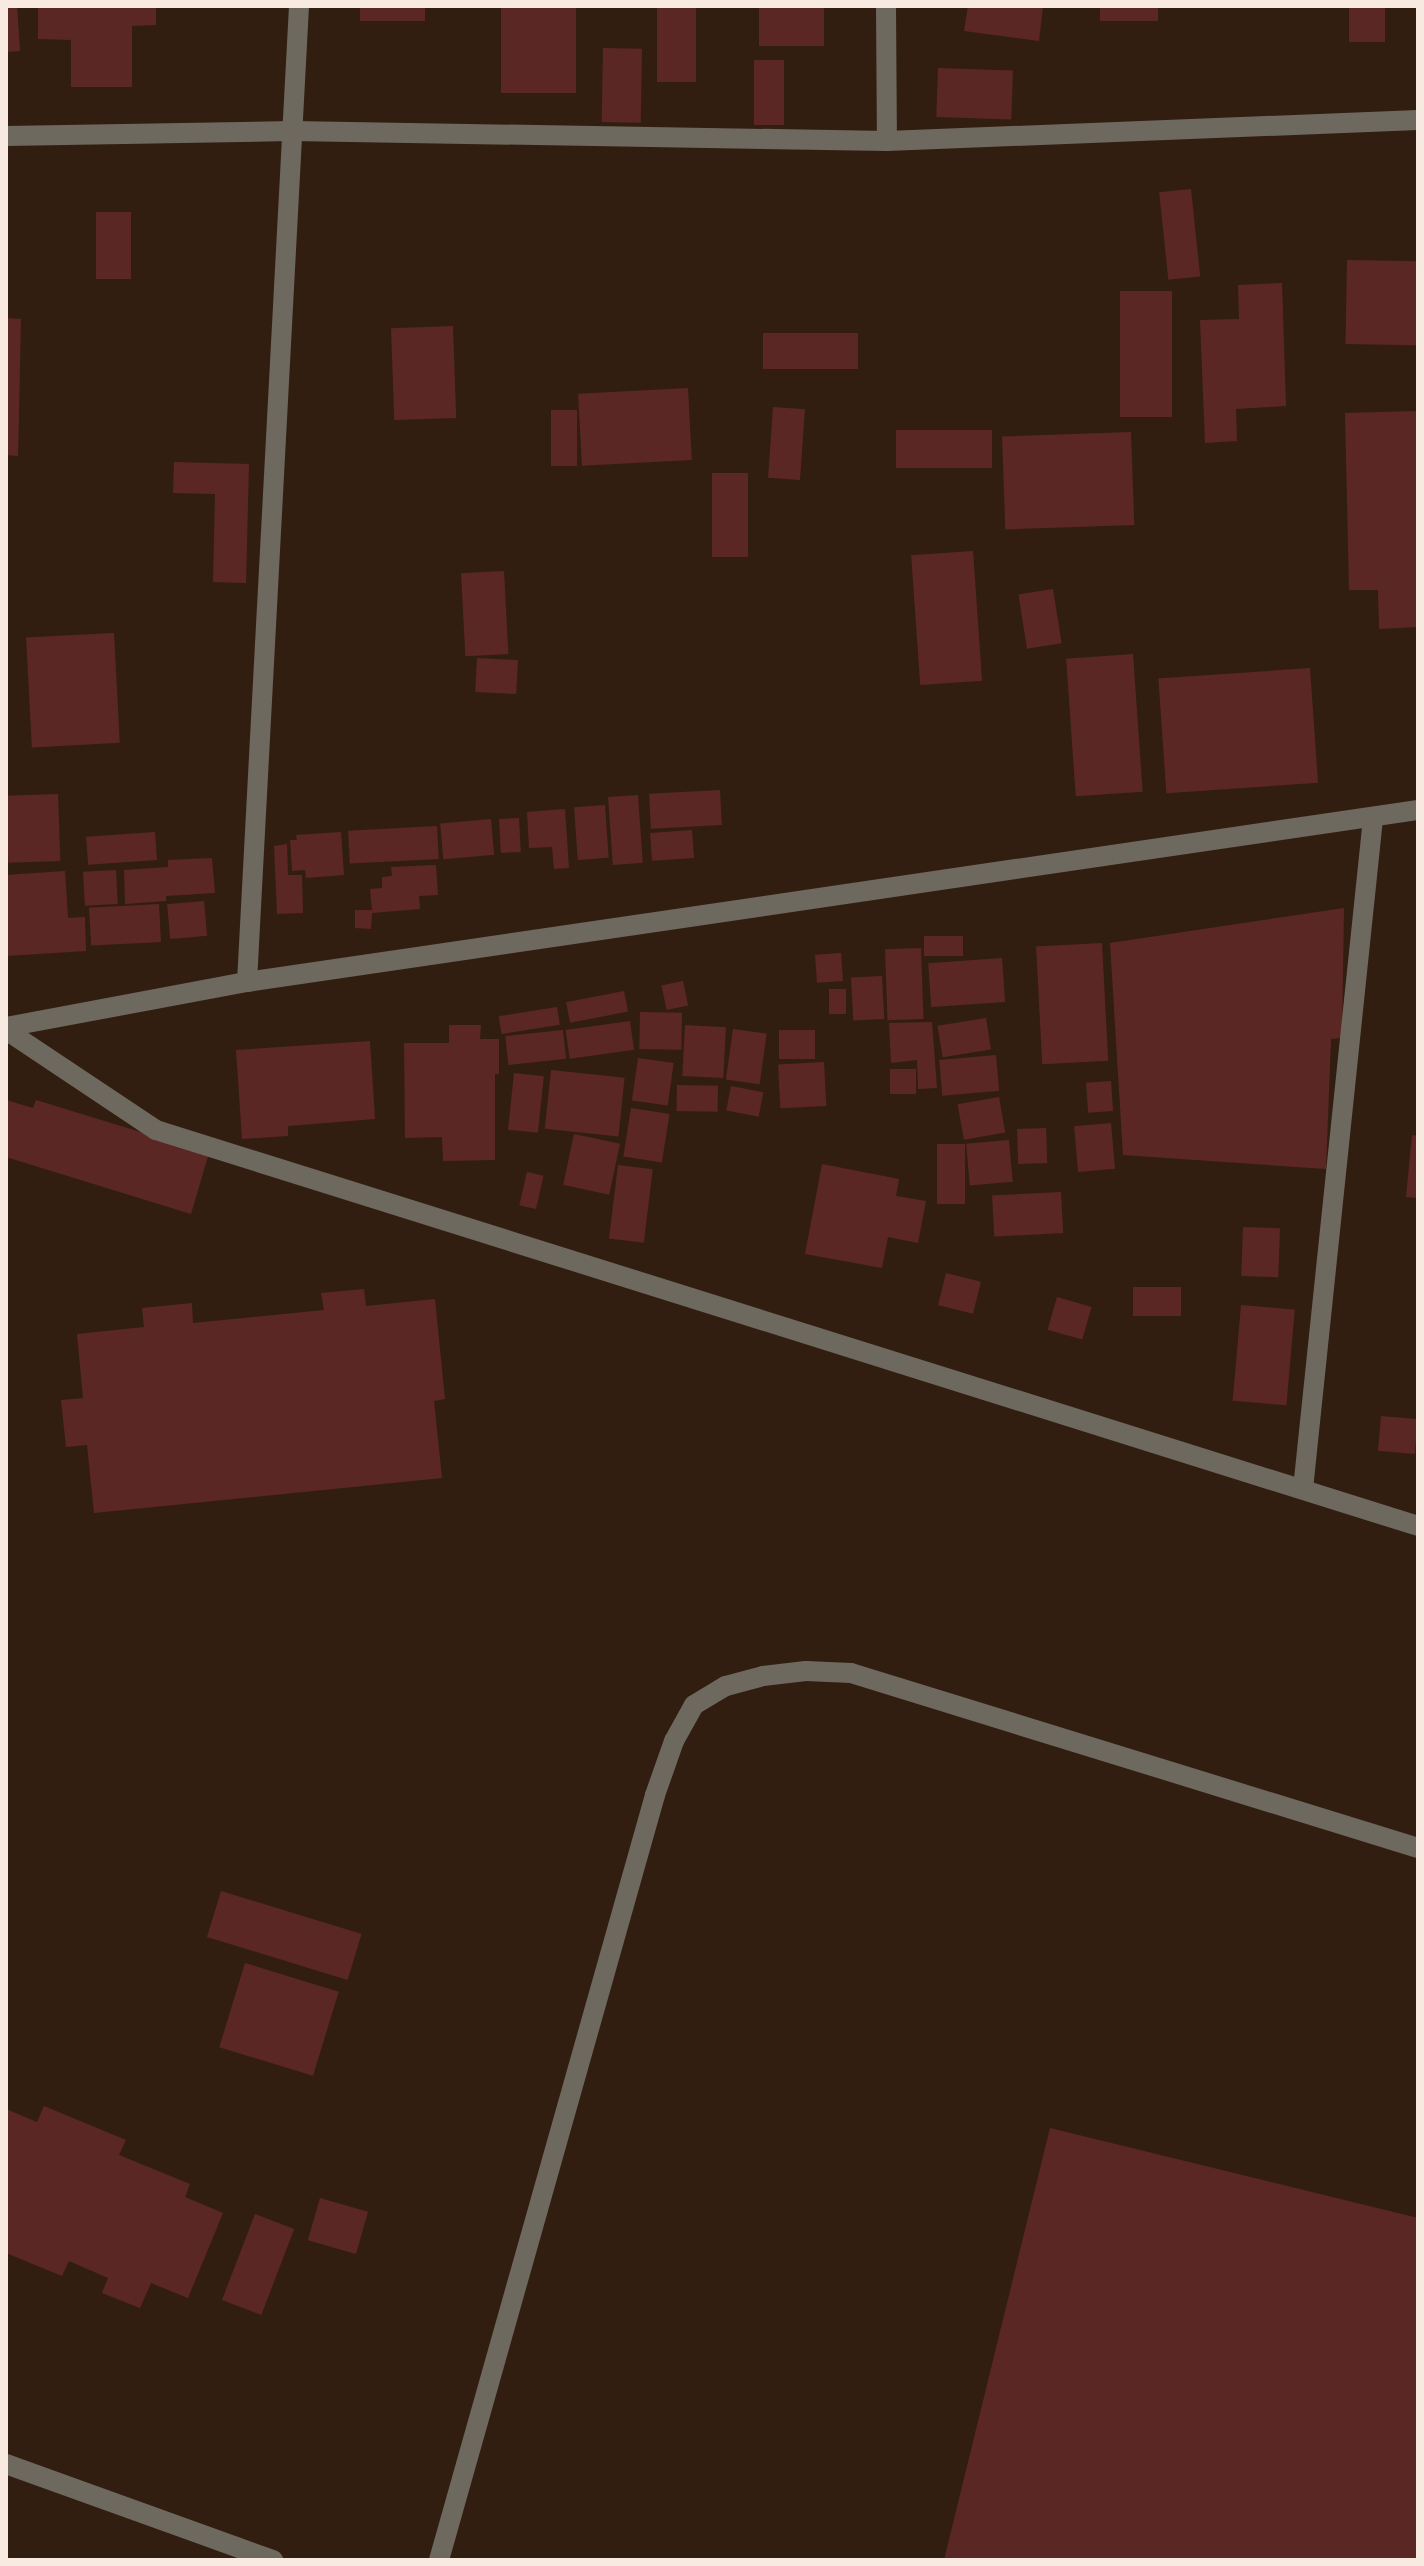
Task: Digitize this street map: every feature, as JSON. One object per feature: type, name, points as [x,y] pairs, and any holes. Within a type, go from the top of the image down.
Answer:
[{"type":"street","points":[[247,982],[299,6]]},
{"type":"street","points":[[886,6],[887,141]]},
{"type":"street","points":[[6,136],[292,131],[887,141],[1418,120]]},
{"type":"street","points":[[6,1028],[247,982],[1418,810]]},
{"type":"street","points":[[1303,1489],[1373,818]]},
{"type":"street","points":[[6,1028],[156,1130],[1418,1526]]},
{"type":"street","points":[[439,2560],[655,1795],[674,1741],[694,1705],[726,1686],[763,1676],[806,1671],[851,1673],[1418,1848]]},
{"type":"street","points":[[6,2464],[273,2560]]},
{"type":"building","points":[[6,6],[17,6],[20,51],[6,52]]},
{"type":"building","points":[[38,6],[156,6],[156,25],[132,26],[132,87],[71,87],[71,40],[38,39]]},
{"type":"building","points":[[360,6],[425,6],[425,21],[360,21]]},
{"type":"building","points":[[501,6],[576,6],[576,93],[501,93]]},
{"type":"building","points":[[657,6],[696,6],[696,82],[657,82]]},
{"type":"building","points":[[759,6],[824,6],[824,46],[759,46]]},
{"type":"building","points":[[968,6],[1043,6],[1039,41],[964,31]]},
{"type":"building","points":[[1100,6],[1158,6],[1158,21],[1100,21]]},
{"type":"building","points":[[1349,6],[1385,6],[1385,42],[1349,42]]},
{"type":"building","points":[[603,48],[642,49],[641,123],[602,122]]},
{"type":"building","points":[[754,60],[784,60],[784,125],[754,125]]},
{"type":"building","points":[[938,68],[1013,71],[1011,120],[936,117]]},
{"type":"building","points":[[1191,189],[1200,277],[1168,280],[1159,192]]},
{"type":"building","points":[[96,212],[131,212],[131,279],[96,279]]},
{"type":"building","points":[[1347,260],[1418,261],[1417,345],[1346,344]]},
{"type":"building","points":[[1282,283],[1286,406],[1236,409],[1237,441],[1205,443],[1200,320],[1239,319],[1238,285]]},
{"type":"building","points":[[1120,291],[1172,291],[1172,417],[1120,417]]},
{"type":"building","points":[[6,318],[21,319],[18,456],[6,455]]},
{"type":"building","points":[[453,326],[456,418],[394,420],[391,328]]},
{"type":"building","points":[[763,333],[858,333],[858,369],[763,369]]},
{"type":"building","points":[[688,388],[692,460],[582,466],[578,394]]},
{"type":"building","points":[[773,407],[805,409],[800,480],[768,478]]},
{"type":"building","points":[[551,410],[577,410],[577,466],[551,466]]},
{"type":"building","points":[[1418,411],[1418,627],[1379,629],[1378,590],[1349,590],[1345,413]]},
{"type":"building","points":[[896,430],[992,430],[992,468],[896,468]]},
{"type":"building","points":[[1131,432],[1134,525],[1005,529],[1002,437]]},
{"type":"building","points":[[174,462],[249,464],[246,583],[213,582],[215,494],[173,493]]},
{"type":"building","points":[[712,473],[748,473],[748,557],[712,557]]},
{"type":"building","points":[[973,551],[982,681],[920,685],[911,555]]},
{"type":"building","points":[[504,571],[508,654],[465,656],[461,573]]},
{"type":"building","points":[[1053,589],[1062,643],[1027,649],[1018,594]]},
{"type":"building","points":[[114,633],[120,743],[32,747],[26,638]]},
{"type":"building","points":[[1133,654],[1143,792],[1076,796],[1066,659]]},
{"type":"building","points":[[477,658],[518,660],[516,694],[475,692]]},
{"type":"building","points":[[1310,668],[1318,783],[1166,793],[1158,679]]},
{"type":"building","points":[[720,790],[722,825],[651,829],[649,794]]},
{"type":"building","points":[[58,794],[60,861],[8,863],[6,796]]},
{"type":"building","points":[[638,795],[643,863],[613,865],[608,797]]},
{"type":"building","points":[[605,805],[609,858],[578,860],[574,807]]},
{"type":"building","points":[[565,809],[569,868],[554,869],[552,847],[529,848],[527,812]]},
{"type":"building","points":[[519,818],[521,852],[501,853],[499,819]]},
{"type":"building","points":[[491,819],[494,855],[443,859],[440,823]]},
{"type":"building","points":[[437,826],[439,859],[350,864],[348,831]]},
{"type":"building","points":[[692,830],[694,858],[652,861],[650,833]]},
{"type":"building","points":[[155,832],[157,860],[88,865],[86,837]]},
{"type":"building","points":[[341,832],[344,875],[306,878],[305,870],[292,871],[290,840],[297,840],[296,835]]},
{"type":"building","points":[[287,844],[288,875],[302,875],[303,913],[277,914],[274,846]]},
{"type":"building","points":[[212,858],[215,893],[166,896],[166,901],[125,904],[124,870],[168,867],[168,860]]},
{"type":"building","points":[[436,865],[438,895],[419,896],[420,909],[372,913],[371,929],[355,928],[355,910],[372,910],[370,889],[382,888],[382,877],[392,876],[391,867]]},
{"type":"building","points":[[116,870],[118,904],[85,906],[83,872]]},
{"type":"building","points":[[65,871],[68,918],[85,917],[86,951],[6,956],[6,875]]},
{"type":"building","points":[[204,901],[207,936],[170,939],[167,904]]},
{"type":"building","points":[[159,904],[161,942],[91,946],[89,908]]},
{"type":"building","points":[[1344,908],[1342,1038],[1331,1039],[1326,1169],[1123,1155],[1110,943]]},
{"type":"building","points":[[924,936],[963,936],[963,956],[924,956]]},
{"type":"building","points":[[1102,943],[1108,1061],[1042,1064],[1036,946]]},
{"type":"building","points":[[921,948],[923,1019],[887,1020],[885,949]]},
{"type":"building","points":[[841,953],[843,981],[817,983],[815,955]]},
{"type":"building","points":[[1002,958],[1005,1002],[931,1007],[928,963]]},
{"type":"building","points":[[882,976],[884,1019],[853,1021],[851,978]]},
{"type":"building","points":[[683,981],[688,1005],[667,1010],[661,986]]},
{"type":"building","points":[[829,989],[846,989],[846,1014],[829,1014]]},
{"type":"building","points":[[624,991],[628,1012],[570,1023],[566,1002]]},
{"type":"building","points":[[557,1007],[560,1025],[502,1034],[499,1016]]},
{"type":"building","points":[[640,1012],[682,1013],[681,1050],[639,1049]]},
{"type":"building","points":[[986,1018],[991,1050],[943,1057],[938,1026]]},
{"type":"building","points":[[630,1021],[634,1050],[570,1059],[566,1030]]},
{"type":"building","points":[[932,1022],[937,1088],[918,1089],[917,1060],[891,1063],[889,1023]]},
{"type":"building","points":[[449,1025],[481,1025],[480,1039],[499,1039],[499,1074],[495,1074],[495,1160],[443,1161],[442,1137],[405,1138],[404,1043],[449,1043]]},
{"type":"building","points":[[685,1025],[726,1027],[723,1078],[682,1076]]},
{"type":"building","points":[[733,1029],[767,1034],[760,1084],[726,1080]]},
{"type":"building","points":[[563,1030],[566,1059],[508,1065],[505,1036]]},
{"type":"building","points":[[779,1030],[815,1030],[815,1059],[779,1059]]},
{"type":"building","points":[[370,1041],[375,1119],[288,1126],[288,1136],[242,1139],[236,1050]]},
{"type":"building","points":[[996,1055],[999,1091],[942,1096],[939,1060]]},
{"type":"building","points":[[638,1058],[674,1063],[668,1106],[632,1101]]},
{"type":"building","points":[[824,1062],[826,1106],[780,1108],[778,1064]]},
{"type":"building","points":[[890,1069],[916,1069],[916,1094],[890,1094]]},
{"type":"building","points":[[551,1070],[625,1078],[618,1136],[545,1129]]},
{"type":"building","points":[[514,1073],[544,1076],[538,1133],[508,1130]]},
{"type":"building","points":[[1111,1081],[1113,1111],[1088,1113],[1086,1083]]},
{"type":"building","points":[[677,1085],[718,1086],[718,1112],[677,1111]]},
{"type":"building","points":[[731,1086],[763,1092],[759,1117],[726,1111]]},
{"type":"building","points":[[999,1097],[1005,1132],[964,1140],[958,1104]]},
{"type":"building","points":[[6,1100],[33,1108],[36,1100],[209,1153],[191,1214],[6,1157]]},
{"type":"building","points":[[631,1108],[670,1114],[662,1162],[623,1156]]},
{"type":"building","points":[[1111,1123],[1115,1169],[1078,1172],[1074,1126]]},
{"type":"building","points":[[1046,1128],[1047,1163],[1018,1164],[1017,1129]]},
{"type":"building","points":[[574,1134],[620,1144],[609,1195],[563,1185]]},
{"type":"building","points":[[1412,1135],[1418,1136],[1418,1198],[1406,1197]]},
{"type":"building","points":[[1009,1140],[1013,1182],[970,1186],[966,1144]]},
{"type":"building","points":[[937,1144],[965,1144],[965,1204],[937,1204]]},
{"type":"building","points":[[822,1164],[899,1179],[896,1196],[926,1201],[918,1243],[888,1237],[882,1268],[805,1254]]},
{"type":"building","points":[[618,1165],[653,1169],[644,1243],[609,1238]]},
{"type":"building","points":[[527,1172],[544,1176],[536,1209],[519,1205]]},
{"type":"building","points":[[1061,1192],[1063,1233],[994,1237],[992,1196]]},
{"type":"building","points":[[1243,1227],[1280,1228],[1278,1277],[1241,1276]]},
{"type":"building","points":[[946,1273],[981,1282],[973,1314],[938,1305]]},
{"type":"building","points":[[1133,1287],[1181,1287],[1181,1316],[1133,1316]]},
{"type":"building","points":[[364,1289],[366,1306],[435,1299],[445,1399],[434,1401],[442,1478],[94,1513],[87,1445],[66,1447],[61,1400],[83,1398],[77,1334],[144,1327],[142,1308],[192,1303],[193,1323],[324,1310],[321,1293]]},
{"type":"building","points":[[1057,1297],[1092,1307],[1082,1340],[1048,1330]]},
{"type":"building","points":[[1241,1305],[1295,1310],[1286,1405],[1233,1401]]},
{"type":"building","points":[[1381,1416],[1418,1419],[1415,1454],[1378,1451]]},
{"type":"building","points":[[221,1891],[362,1934],[348,1980],[207,1937]]},
{"type":"building","points":[[245,1963],[339,1992],[313,2076],[219,2047]]},
{"type":"building","points":[[44,2106],[126,2140],[119,2155],[190,2184],[185,2197],[223,2213],[188,2298],[151,2283],[140,2308],[102,2293],[108,2278],[69,2261],[62,2276],[6,2253],[6,2109],[37,2122]]},
{"type":"building","points":[[1050,2128],[1418,2218],[1418,2560],[944,2560]]},
{"type":"building","points":[[320,2198],[368,2212],[356,2254],[308,2240]]},
{"type":"building","points":[[255,2214],[294,2229],[261,2315],[222,2300]]}]
